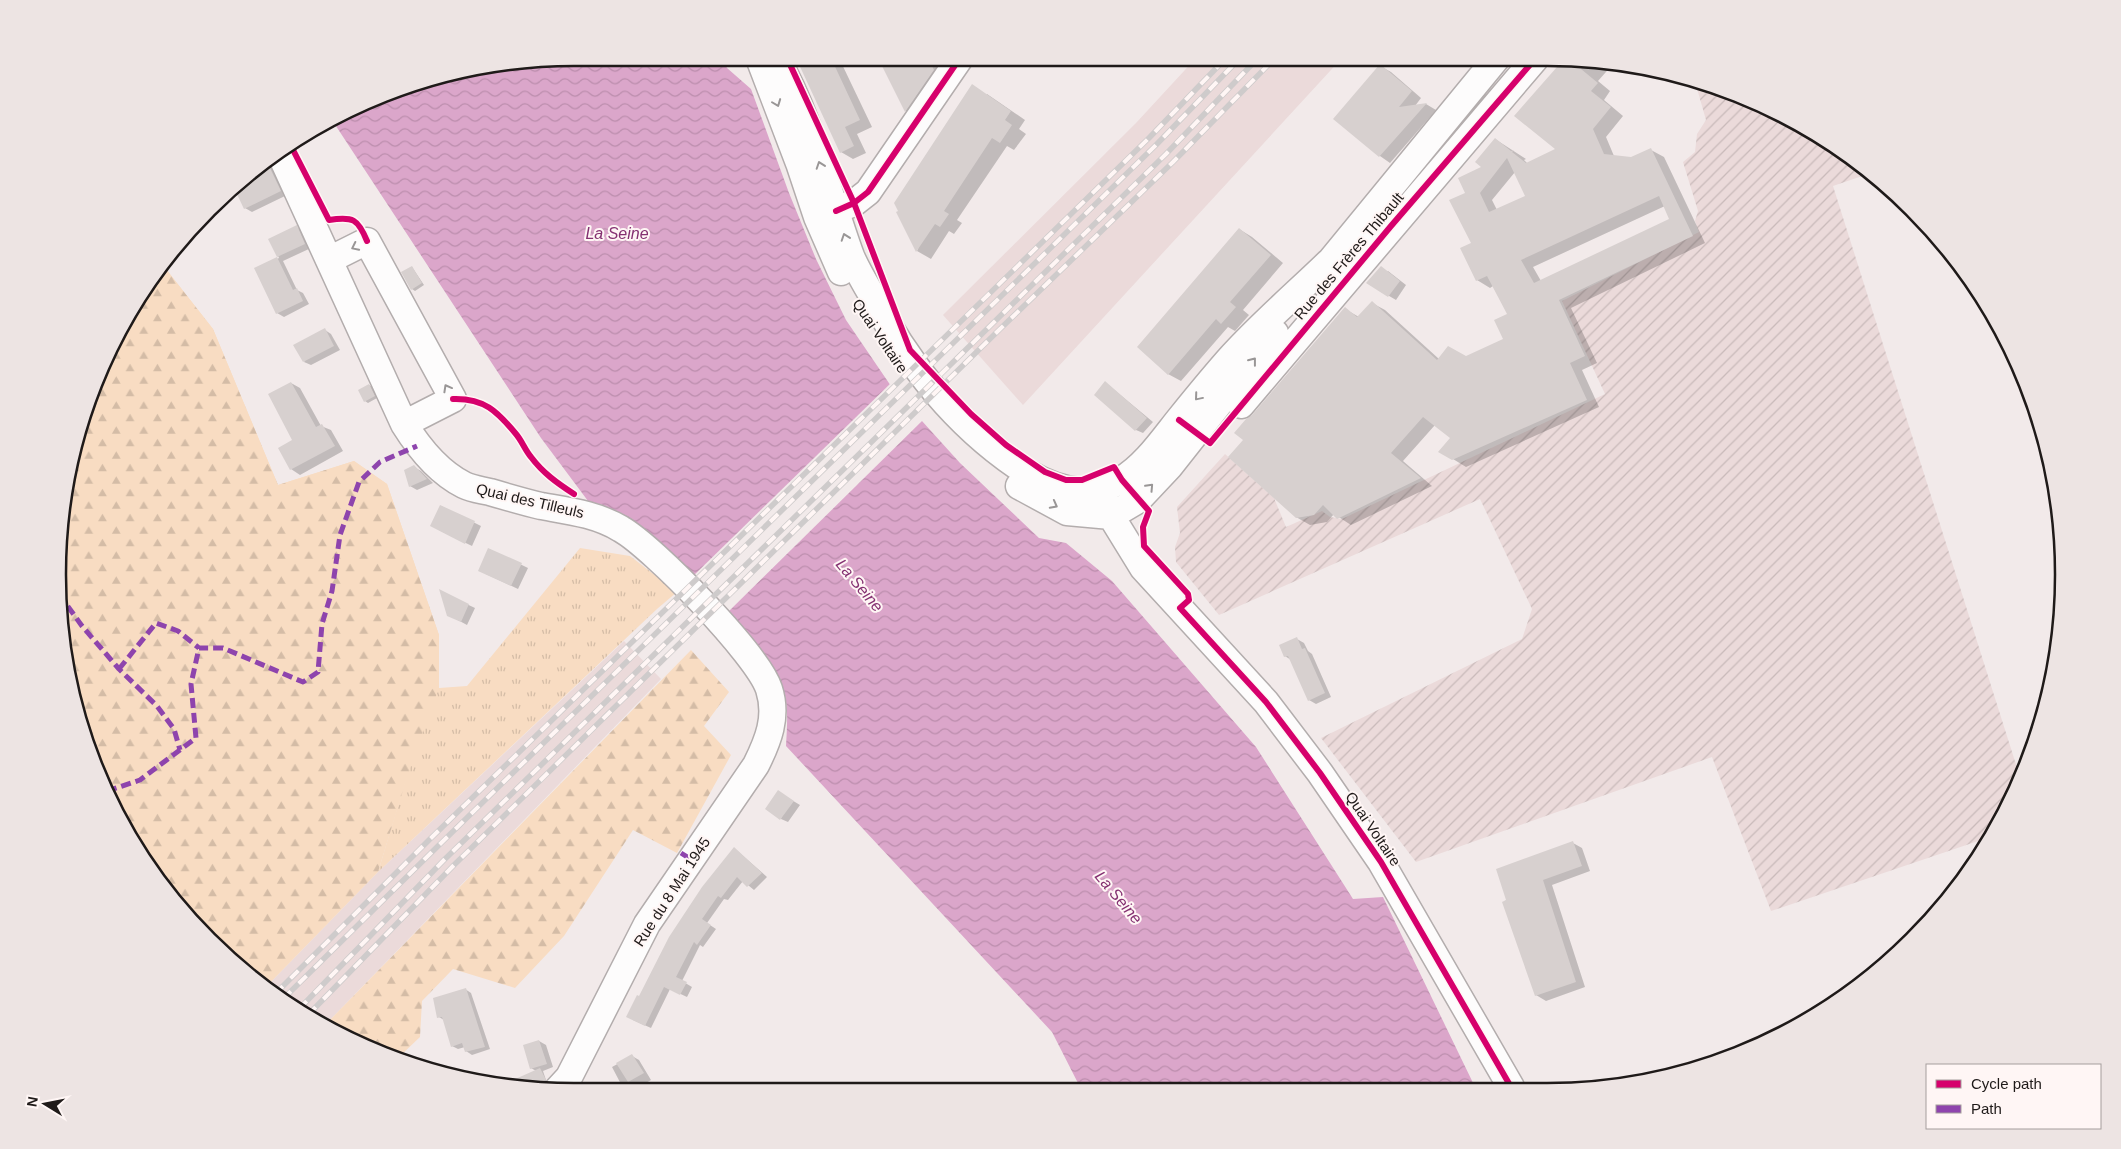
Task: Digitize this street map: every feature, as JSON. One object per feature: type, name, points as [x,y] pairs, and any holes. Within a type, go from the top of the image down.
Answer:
[{"type":"street","name":"Quai Voltaire","points":[[762,66],[799,163],[892,334],[914,366],[943,401],[994,450],[1037,480],[1073,491],[1101,490],[1111,516],[1143,568],[1266,702],[1326,781],[1382,862],[1509,1083]]},
{"type":"street","name":"Quai Voltaire","points":[[780,66],[797,102],[848,287],[866,320],[886,350],[936,412],[978,454],[1014,484],[1067,512],[1111,516]]},
{"type":"street","points":[[827,214],[854,203],[868,192],[955,66]]},
{"type":"street","name":"Rue des Frères Thibault","points":[[1188,426],[1210,443],[1381,219],[1490,66]]},
{"type":"street","name":"Rue des Frères Thibault","points":[[1101,490],[1122,480],[1188,426],[1329,262],[1381,219],[1529,66]]},
{"type":"street","name":"Quai des Tilleuls","points":[[282,159],[404,424],[417,446],[441,470],[465,486],[540,506],[591,515],[622,529],[655,556],[703,603],[754,663],[769,689],[772,726],[767,744],[756,766]]},
{"type":"street","points":[[329,260],[367,241],[453,398],[404,424]]},
{"type":"street","name":"Rue des Frères Thibault","points":[[1111,516],[1138,500],[1170,466],[1188,426]]},
{"type":"street","name":"Rue du 8 Mai 1945","points":[[570,1083],[647,924],[756,766]]},
{"type":"shaded area","points":[[1189,66],[1335,66],[1023,405],[943,315],[1136,123]]},
{"type":"shaded area","points":[[1697,89],[1741,105],[1801,134],[1862,176],[1833,186],[2016,769],[1980,840],[1771,911],[1712,757],[1416,862],[1321,738],[1522,639],[1532,609],[1480,499],[1219,615],[1176,562],[1175,547],[1180,533],[1177,507],[1225,454],[1274,498],[1286,527],[1322,511],[1330,517],[1342,519],[1605,394],[1562,301],[1699,232],[1695,221],[1698,211],[1683,162],[1695,152],[1697,134],[1706,120]]},
{"type":"shaded area","points":[[624,641],[661,679],[330,1020],[271,982],[378,872]]},
{"type":"green space","points":[[167,271],[213,329],[278,485],[354,461],[387,484],[439,635],[439,688],[467,686],[580,548],[630,556],[677,592],[378,872],[408,772],[153,858],[134,829],[119,799],[93,738],[76,674],[67,608],[67,541],[76,475],[93,411],[105,380],[134,320]]},
{"type":"green space","points":[[167,271],[213,329],[278,485],[354,461],[387,484],[439,635],[439,688],[409,771],[378,872],[271,982],[239,957],[215,934],[171,884],[134,829],[105,769],[93,738],[76,674],[67,608],[67,541],[76,475],[93,411],[105,380],[134,320]]},
{"type":"green space","points":[[691,650],[729,692],[704,726],[731,755],[677,853],[633,830],[564,936],[515,988],[453,969],[422,1001],[420,1037],[403,1053],[330,1020]]},
{"type":"water","name":"La Seine","points":[[726,66],[751,89],[789,193],[816,259],[846,320],[893,389],[960,463],[1039,538],[1066,543],[1112,581],[1256,747],[1353,899],[1383,897],[1473,1083],[1078,1083],[1052,1032],[786,746],[787,716],[784,694],[776,673],[759,648],[622,515],[603,505],[588,501],[541,438],[336,126],[380,105],[411,93],[475,76],[541,67]]},
{"type":"pier","points":[[892,382],[923,420],[724,616],[689,580]]},
{"type":"building","points":[[800,66],[835,66],[860,120],[845,127],[854,146],[840,153]]},
{"type":"building","points":[[882,66],[932,66],[934,70],[905,112]]},
{"type":"building","points":[[1378,66],[1382,66],[1412,91],[1399,107],[1427,103],[1379,157],[1333,119]]},
{"type":"building","points":[[1558,66],[1583,67],[1581,69],[1598,83],[1591,91],[1611,107],[1593,129],[1604,154],[1631,157],[1651,148],[1693,236],[1559,300],[1585,356],[1570,363],[1587,400],[1452,460],[1438,452],[1450,438],[1423,417],[1391,453],[1421,478],[1337,519],[1323,505],[1314,515],[1296,518],[1228,457],[1243,440],[1234,433],[1252,415],[1345,307],[1357,317],[1372,301],[1437,360],[1448,346],[1466,356],[1503,339],[1494,320],[1507,314],[1487,276],[1476,281],[1460,248],[1471,243],[1449,200],[1465,193],[1458,178],[1481,167],[1475,162],[1495,138],[1511,151],[1514,150],[1512,152],[1526,163],[1555,149],[1514,116]],"holes":[[[1507,158],[1525,196],[1489,212],[1480,193]],[[1659,196],[1669,219],[1534,283],[1521,260]]]},
{"type":"building","points":[[972,84],[1011,111],[1005,120],[1012,125],[1000,143],[992,138],[944,211],[949,214],[940,227],[935,224],[916,252],[896,212],[898,211],[894,203]]},
{"type":"building","points":[[270,168],[281,191],[244,209],[237,194]]},
{"type":"building","points":[[297,225],[305,244],[277,257],[268,239]]},
{"type":"building","points":[[1239,228],[1271,255],[1230,302],[1236,307],[1221,324],[1216,319],[1168,375],[1137,347]]},
{"type":"building","points":[[277,257],[293,290],[297,288],[303,301],[276,314],[254,268]]},
{"type":"building","points":[[412,266],[422,283],[411,290],[401,272]]},
{"type":"building","points":[[1381,266],[1400,281],[1388,297],[1366,283]]},
{"type":"building","points":[[325,328],[334,346],[303,362],[293,345]]},
{"type":"building","points":[[1105,381],[1147,418],[1135,431],[1094,395]]},
{"type":"building","points":[[291,382],[316,427],[322,424],[335,446],[290,470],[278,448],[292,440],[268,394]]},
{"type":"building","points":[[369,384],[375,396],[364,402],[358,390]]},
{"type":"building","points":[[414,465],[427,479],[409,487],[404,470]]},
{"type":"building","points":[[440,505],[475,521],[465,544],[430,526]]},
{"type":"building","points":[[488,548],[522,563],[511,586],[478,571]]},
{"type":"building","points":[[439,589],[469,604],[461,622],[447,616]]},
{"type":"building","points":[[1297,637],[1302,649],[1305,648],[1325,693],[1308,701],[1288,656],[1284,657],[1279,645]]},
{"type":"building","points":[[778,790],[794,801],[780,820],[765,809]]},
{"type":"building","points":[[1573,841],[1582,866],[1543,880],[1576,982],[1535,996],[1502,902],[1506,900],[1496,869]]},
{"type":"building","points":[[734,847],[762,873],[747,887],[737,877],[721,898],[718,896],[702,919],[711,925],[697,945],[694,942],[676,977],[687,982],[680,995],[664,987],[645,1026],[626,1017],[637,995],[639,996],[669,937],[702,887]]},
{"type":"building","points":[[466,988],[485,1047],[465,1052],[462,1043],[451,1047],[442,1017],[437,1018],[433,998]]},
{"type":"building","points":[[539,1040],[547,1064],[530,1069],[523,1045]]},
{"type":"building","points":[[632,1054],[644,1073],[628,1082],[616,1063]]},
{"type":"building","points":[[540,1068],[546,1080],[541,1082],[515,1079]]},
{"type":"railway","points":[[280,989],[429,840],[1149,138],[1218,66]]},
{"type":"railway","points":[[288,994],[1156,145],[1232,66]]},
{"type":"railway","points":[[303,1004],[444,860],[1166,154],[1250,66]]},
{"type":"railway","points":[[313,1010],[454,865],[999,330],[1173,162],[1267,66]]},
{"type":"marked path","points":[[114,789],[140,780],[196,738],[191,684],[199,648],[223,648],[303,682],[318,672],[322,624],[332,591],[340,535],[359,482],[380,462],[417,446]]},
{"type":"marked path","points":[[67,605],[82,626],[119,669],[157,706],[174,729],[180,750]]},
{"type":"marked path","points":[[119,669],[156,623],[178,631],[199,648]]},
{"type":"marked path","points":[[681,853],[692,860]]},
{"type":"cycle path","points":[[791,66],[854,203],[910,350],[971,414],[1006,445],[1045,472],[1066,480],[1082,480],[1114,467],[1122,480],[1149,511],[1143,527],[1144,546],[1188,594],[1189,600],[1180,608],[1266,702],[1320,773],[1381,862],[1509,1083]]},
{"type":"cycle path","points":[[836,211],[854,203],[868,192],[955,66]]},
{"type":"cycle path","points":[[1179,420],[1210,443],[1391,226],[1529,66]]},
{"type":"cycle path","points":[[294,151],[329,220],[344,218],[354,221],[361,228],[367,241]]},
{"type":"cycle path","points":[[453,399],[473,401],[482,404],[496,413],[516,434],[540,468],[574,494]]}]
